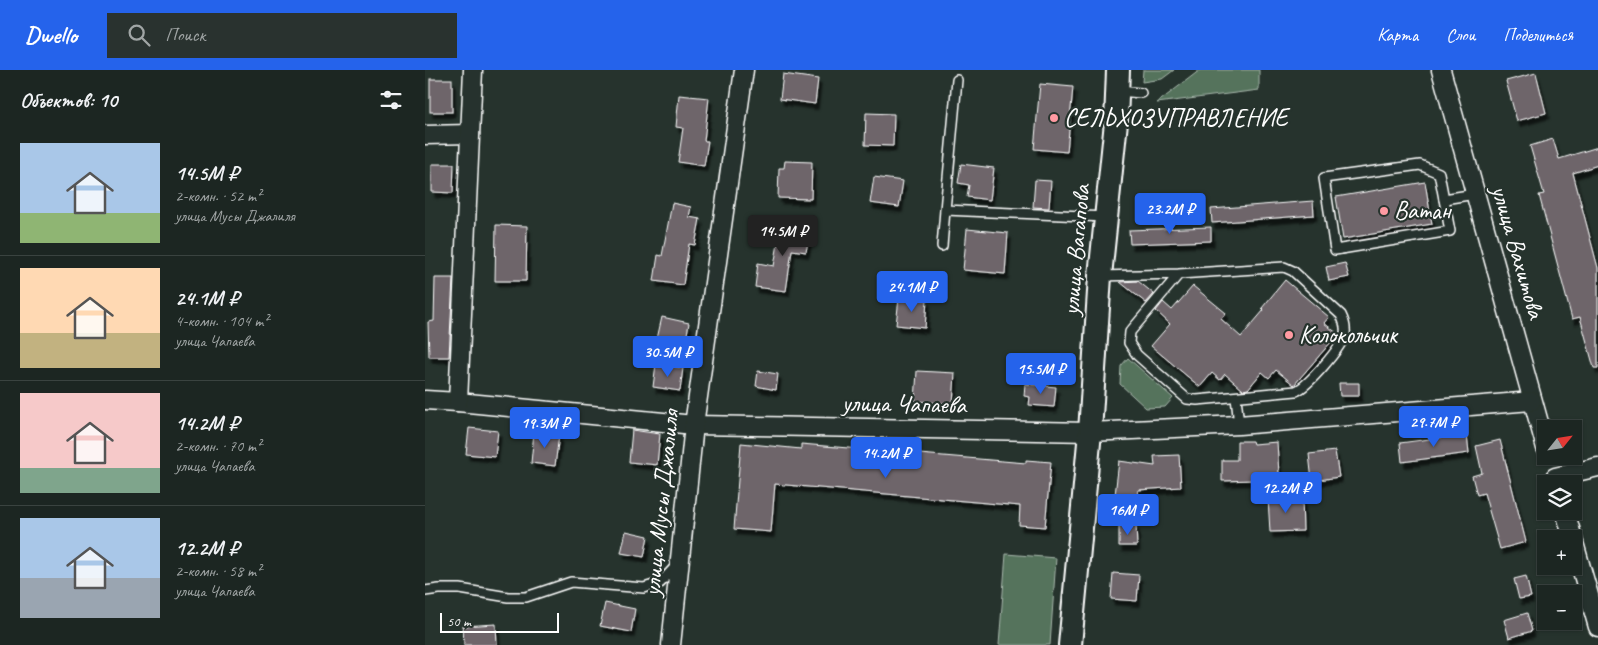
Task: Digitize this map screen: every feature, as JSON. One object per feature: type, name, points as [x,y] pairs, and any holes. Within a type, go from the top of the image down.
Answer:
[{"type":"street","points":[[458,402],[473,70]]},
{"type":"street","name":"улица Мусы Джалиля","points":[[671,645],[694,425],[744,70]]},
{"type":"street","name":"улица Вахитова","points":[[1441,70],[1510,312],[1538,420]]},
{"type":"street","name":"улица Вагапова","points":[[1070,645],[1090,432],[1100,276],[1106,217],[1121,122],[1118,80]]},
{"type":"street","points":[[425,135],[471,134]]},
{"type":"street","name":"улица Чапаева","points":[[425,400],[694,425],[1090,432],[1239,424],[1532,401]]},
{"type":"street","points":[[1572,475],[1598,467]]},
{"type":"street","points":[[1582,571],[1598,627]]},
{"type":"lane","points":[[942,246],[957,80]]},
{"type":"lane","points":[[1118,80],[1141,93]]},
{"type":"lane","points":[[1420,166],[1439,173],[1444,199],[1450,231],[1335,250],[1324,178],[1420,166]]},
{"type":"lane","points":[[1444,199],[1475,194]]},
{"type":"lane","points":[[945,210],[1106,217]]},
{"type":"lane","points":[[1100,276],[1179,274],[1283,267],[1293,271],[1341,315],[1344,321],[1345,335],[1341,344],[1301,389],[1237,397],[1197,400],[1187,398],[1137,354],[1129,343],[1131,332],[1179,274]]},
{"type":"lane","points":[[1237,397],[1239,424]]},
{"type":"lane","points":[[425,591],[439,588],[460,589],[508,597],[526,597],[571,582],[644,588],[660,583],[680,563]]},
{"type":"green space","points":[[1143,70],[1174,70],[1162,79],[1142,82]]},
{"type":"green space","points":[[1200,70],[1259,70],[1259,90],[1157,103]]},
{"type":"green space","points":[[1128,358],[1173,398],[1165,407],[1146,408],[1120,384],[1121,366]]},
{"type":"green space","points":[[1006,554],[1056,558],[1050,645],[999,645]]},
{"type":"building","points":[[1536,73],[1546,113],[1517,121],[1506,81]]},
{"type":"building","points":[[783,74],[818,79],[815,104],[780,99]]},
{"type":"building","points":[[430,79],[452,79],[452,112],[430,112]]},
{"type":"building","name":"СЕЛЬХОЗУПРАВЛЕНИЕ","points":[[1040,84],[1073,87],[1067,152],[1034,149]]},
{"type":"building","points":[[679,95],[709,98],[704,141],[708,141],[704,166],[678,162],[683,128],[676,127]]},
{"type":"building","points":[[866,113],[894,114],[893,146],[865,145]]},
{"type":"building","points":[[1553,139],[1559,159],[1598,147],[1598,165],[1573,173],[1598,268],[1598,368],[1594,368],[1580,317],[1572,319],[1539,195],[1544,194],[1530,146]]},
{"type":"building","points":[[785,161],[812,162],[811,199],[778,198],[779,168],[784,168]]},
{"type":"building","points":[[432,164],[454,164],[453,193],[432,192]]},
{"type":"building","points":[[961,164],[994,168],[990,200],[967,197],[969,185],[958,183]]},
{"type":"building","points":[[874,177],[903,181],[899,207],[870,203]]},
{"type":"building","points":[[1035,180],[1051,181],[1049,208],[1033,207]]},
{"type":"building","name":"Ватан","points":[[1425,182],[1432,224],[1343,239],[1336,197]]},
{"type":"building","points":[[1313,201],[1314,215],[1212,223],[1211,209]]},
{"type":"building","points":[[672,203],[691,207],[689,217],[700,219],[695,245],[689,244],[683,285],[654,281],[658,255],[662,256]]},
{"type":"building","points":[[782,221],[811,226],[806,252],[792,250],[786,291],[755,287],[758,263],[774,266]]},
{"type":"building","points":[[496,225],[527,226],[526,281],[495,281]]},
{"type":"building","points":[[1211,227],[1211,241],[1130,244],[1129,230]]},
{"type":"building","points":[[967,229],[1008,233],[1005,274],[963,270]]},
{"type":"building","points":[[1345,263],[1349,277],[1329,281],[1326,267]]},
{"type":"building","points":[[435,278],[453,278],[449,357],[429,357],[428,322],[434,321]]},
{"type":"building","name":"Колокольчик","points":[[1285,280],[1329,317],[1324,323],[1338,334],[1294,385],[1276,370],[1269,378],[1262,372],[1248,389],[1243,390],[1225,374],[1220,380],[1212,373],[1200,387],[1151,346],[1170,324],[1156,311],[1163,302],[1172,310],[1193,286],[1226,313],[1221,319],[1241,337],[1264,310],[1262,308]]},
{"type":"building","points":[[1138,281],[1154,294],[1146,303],[1120,282]]},
{"type":"building","points":[[899,298],[927,300],[925,328],[896,325]]},
{"type":"building","points":[[662,317],[689,323],[685,345],[657,339]]},
{"type":"building","points":[[656,364],[683,368],[680,391],[653,387]]},
{"type":"building","points":[[758,371],[778,374],[776,390],[756,386]]},
{"type":"building","points":[[917,371],[955,373],[953,404],[915,401]]},
{"type":"building","points":[[1339,383],[1359,383],[1359,396],[1340,396]]},
{"type":"building","points":[[1025,384],[1056,387],[1054,407],[1029,405],[1030,397],[1024,396]]},
{"type":"building","points":[[469,428],[498,431],[495,457],[466,454]]},
{"type":"building","points":[[632,430],[660,434],[657,465],[629,462]]},
{"type":"building","points":[[534,432],[559,435],[555,466],[531,463]]},
{"type":"building","points":[[1467,434],[1469,453],[1402,462],[1400,443]]},
{"type":"building","points":[[1500,440],[1526,542],[1500,549],[1484,493],[1477,495],[1472,476],[1482,473],[1476,446]]},
{"type":"building","points":[[1237,441],[1252,441],[1253,444],[1277,442],[1279,474],[1253,476],[1254,480],[1222,481],[1222,460],[1237,460]]},
{"type":"building","points":[[741,443],[801,449],[801,444],[1026,463],[1026,460],[1051,462],[1045,527],[1019,525],[1020,506],[775,484],[771,532],[734,529]]},
{"type":"building","points":[[1335,451],[1339,477],[1312,481],[1309,454]]},
{"type":"building","points":[[1179,455],[1181,487],[1138,490],[1137,498],[1115,495],[1119,461],[1155,466],[1154,456]]},
{"type":"building","points":[[1302,497],[1303,531],[1270,532],[1268,498]]},
{"type":"building","points":[[1119,525],[1136,525],[1137,546],[1119,546]]},
{"type":"building","points":[[626,531],[648,536],[644,557],[621,553]]},
{"type":"building","points":[[1113,573],[1139,575],[1137,601],[1111,599]]},
{"type":"building","points":[[1526,576],[1531,597],[1519,599],[1514,579]]},
{"type":"building","points":[[605,603],[635,609],[631,632],[600,626]]},
{"type":"building","points":[[1527,613],[1532,631],[1509,638],[1504,620]]},
{"type":"building","points":[[496,624],[497,645],[464,645],[463,626]]},
{"type":"place","name":"СЕЛЬХОЗУПРАВЛЕНИЕ","points":[[1054,118]]},
{"type":"place","name":"Ватан","points":[[1384,211]]},
{"type":"place","name":"Колокольчик","points":[[1289,335]]}]
